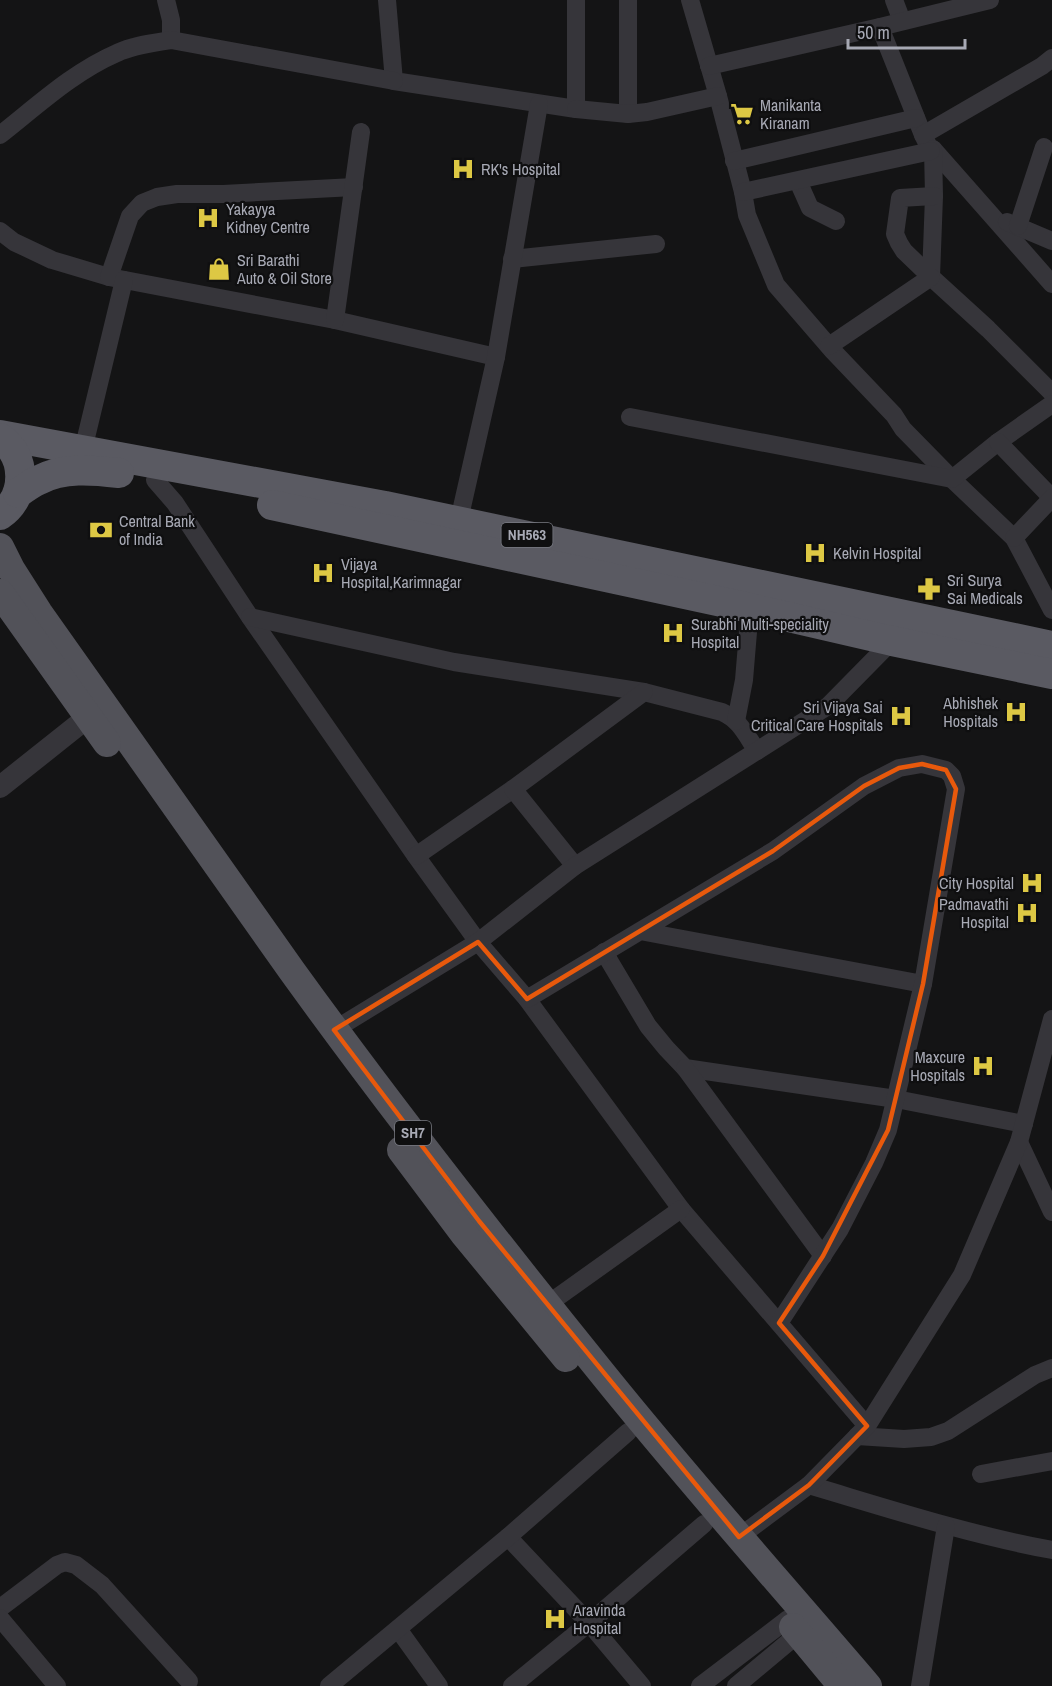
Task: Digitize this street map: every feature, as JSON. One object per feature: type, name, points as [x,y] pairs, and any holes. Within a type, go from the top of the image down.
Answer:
[{"type":"highway","name":"NH563","points":[[0,436],[385,506],[456,533],[750,608],[1052,674]]},
{"type":"highway","name":"NH563","points":[[0,436],[17,458],[21,475],[9,504]]},
{"type":"highway","name":"NH563","points":[[9,504],[40,479],[77,471],[122,473],[456,533],[1052,646]]},
{"type":"main road","name":"SH7","points":[[0,547],[39,613],[334,1030],[485,1260],[842,1686]]},
{"type":"main road","name":"SH7","points":[[0,593],[343,1072],[428,1170],[479,1221],[602,1374],[868,1686]]},
{"type":"street","points":[[166,0],[171,20],[171,40]]},
{"type":"street","points":[[387,0],[394,81]]},
{"type":"street","points":[[576,0],[576,109]]},
{"type":"street","points":[[628,0],[628,114]]},
{"type":"street","points":[[690,0],[718,96],[747,215],[776,285],[894,415],[903,429],[1014,538],[1052,610]]},
{"type":"street","points":[[894,0],[902,21]]},
{"type":"street","points":[[709,66],[990,0]]},
{"type":"street","points":[[880,27],[929,145],[1052,284]]},
{"type":"street","points":[[0,135],[86,69],[119,52],[171,40],[394,81],[576,109],[628,114],[718,96]]},
{"type":"street","points":[[743,192],[798,181],[929,145],[1052,58]]},
{"type":"street","points":[[456,533],[496,357],[539,104]]},
{"type":"street","points":[[734,161],[916,118]]},
{"type":"street","points":[[335,320],[361,132]]},
{"type":"street","points":[[929,145],[934,196],[931,277]]},
{"type":"street","points":[[1018,226],[1044,147]]},
{"type":"street","points":[[798,181],[810,208],[836,221]]},
{"type":"street","points":[[83,450],[130,216],[142,203],[157,197],[177,194],[223,194],[354,187]]},
{"type":"street","points":[[934,196],[900,198],[895,234],[904,251],[988,328],[1052,393]]},
{"type":"street","points":[[994,218],[1052,241]]},
{"type":"street","points":[[0,231],[14,242],[52,260],[116,278],[335,320],[496,357]]},
{"type":"street","points":[[513,259],[656,244]]},
{"type":"street","points":[[829,346],[931,277]]},
{"type":"street","points":[[630,417],[952,479],[998,442],[1052,404]]},
{"type":"street","points":[[998,442],[1052,498],[1014,538]]},
{"type":"street","points":[[155,480],[176,503],[250,617],[478,942],[526,999],[681,1209],[779,1323],[862,1431],[904,1439],[931,1437],[948,1431],[1035,1375],[1052,1368]]},
{"type":"street","points":[[736,721],[744,680],[750,608]]},
{"type":"street","points":[[250,617],[454,662],[644,692],[722,712],[733,717],[757,751]]},
{"type":"street","points":[[334,1030],[478,942],[575,866],[828,706],[892,640]]},
{"type":"street","points":[[416,856],[513,789],[644,692]]},
{"type":"street","points":[[0,787],[88,717]]},
{"type":"street","points":[[526,999],[773,851],[864,786],[899,768],[922,764],[946,770],[952,776],[956,789],[923,984],[888,1130],[874,1164],[840,1230],[779,1323]]},
{"type":"street","points":[[513,789],[575,866]]},
{"type":"street","points":[[640,931],[923,984]]},
{"type":"street","points":[[604,952],[648,1026],[685,1068],[823,1256]]},
{"type":"street","points":[[740,1537],[809,1485],[862,1431],[962,1275],[1018,1142],[1052,1019]]},
{"type":"street","points":[[685,1068],[896,1099],[1024,1124]]},
{"type":"street","points":[[1033,1089],[1052,1089]]},
{"type":"street","points":[[1018,1142],[1052,1212]]},
{"type":"street","points":[[548,1304],[681,1209]]},
{"type":"street","points":[[329,1686],[508,1537],[628,1432]]},
{"type":"street","points":[[981,1474],[1052,1461]]},
{"type":"street","points":[[809,1485],[946,1526],[1052,1550]]},
{"type":"street","points":[[512,1686],[704,1524]]},
{"type":"street","points":[[920,1686],[946,1526]]},
{"type":"street","points":[[508,1537],[589,1623],[642,1686]]},
{"type":"street","points":[[0,1608],[57,1565],[69,1562],[102,1586],[189,1681]]},
{"type":"street","points":[[0,1618],[57,1686]]},
{"type":"street","points":[[700,1686],[793,1626]]},
{"type":"street","points":[[736,1686],[793,1626]]},
{"type":"street","points":[[398,1629],[439,1686]]},
{"type":"highlighted area","points":[[922,764],[946,770],[956,789],[923,984],[888,1130],[823,1256],[779,1323],[867,1426],[809,1485],[739,1537],[479,1221],[334,1030],[478,942],[527,999],[773,851],[864,786],[899,768]]},
{"type":"place","name":"Manikanta Kiranam","points":[[742,114]]},
{"type":"place","name":"RK's Hospital","points":[[463,169]]},
{"type":"place","name":"Yakayya Kidney Centre","points":[[208,218]]},
{"type":"place","name":"Sri Barathi Auto & Oil Store","points":[[219,269]]},
{"type":"place","name":"Central Bank of India","points":[[101,530]]},
{"type":"place","name":"Kelvin Hospital","points":[[815,553]]},
{"type":"place","name":"Vijaya Hospital,Karimnagar","points":[[323,573]]},
{"type":"place","name":"Sri Surya Sai Medicals","points":[[929,589]]},
{"type":"place","name":"Surabhi Multi-speciality Hospital","points":[[673,633]]},
{"type":"place","name":"Abhishek Hospitals","points":[[1016,712]]},
{"type":"place","name":"Sri Vijaya Sai Critical Care Hospitals","points":[[901,716]]},
{"type":"place","name":"City Hospital","points":[[1032,883]]},
{"type":"place","name":"Padmavathi Hospital","points":[[1027,913]]},
{"type":"place","name":"Maxcure Hospitals","points":[[983,1066]]},
{"type":"place","name":"Aravinda Hospital","points":[[555,1619]]}]
